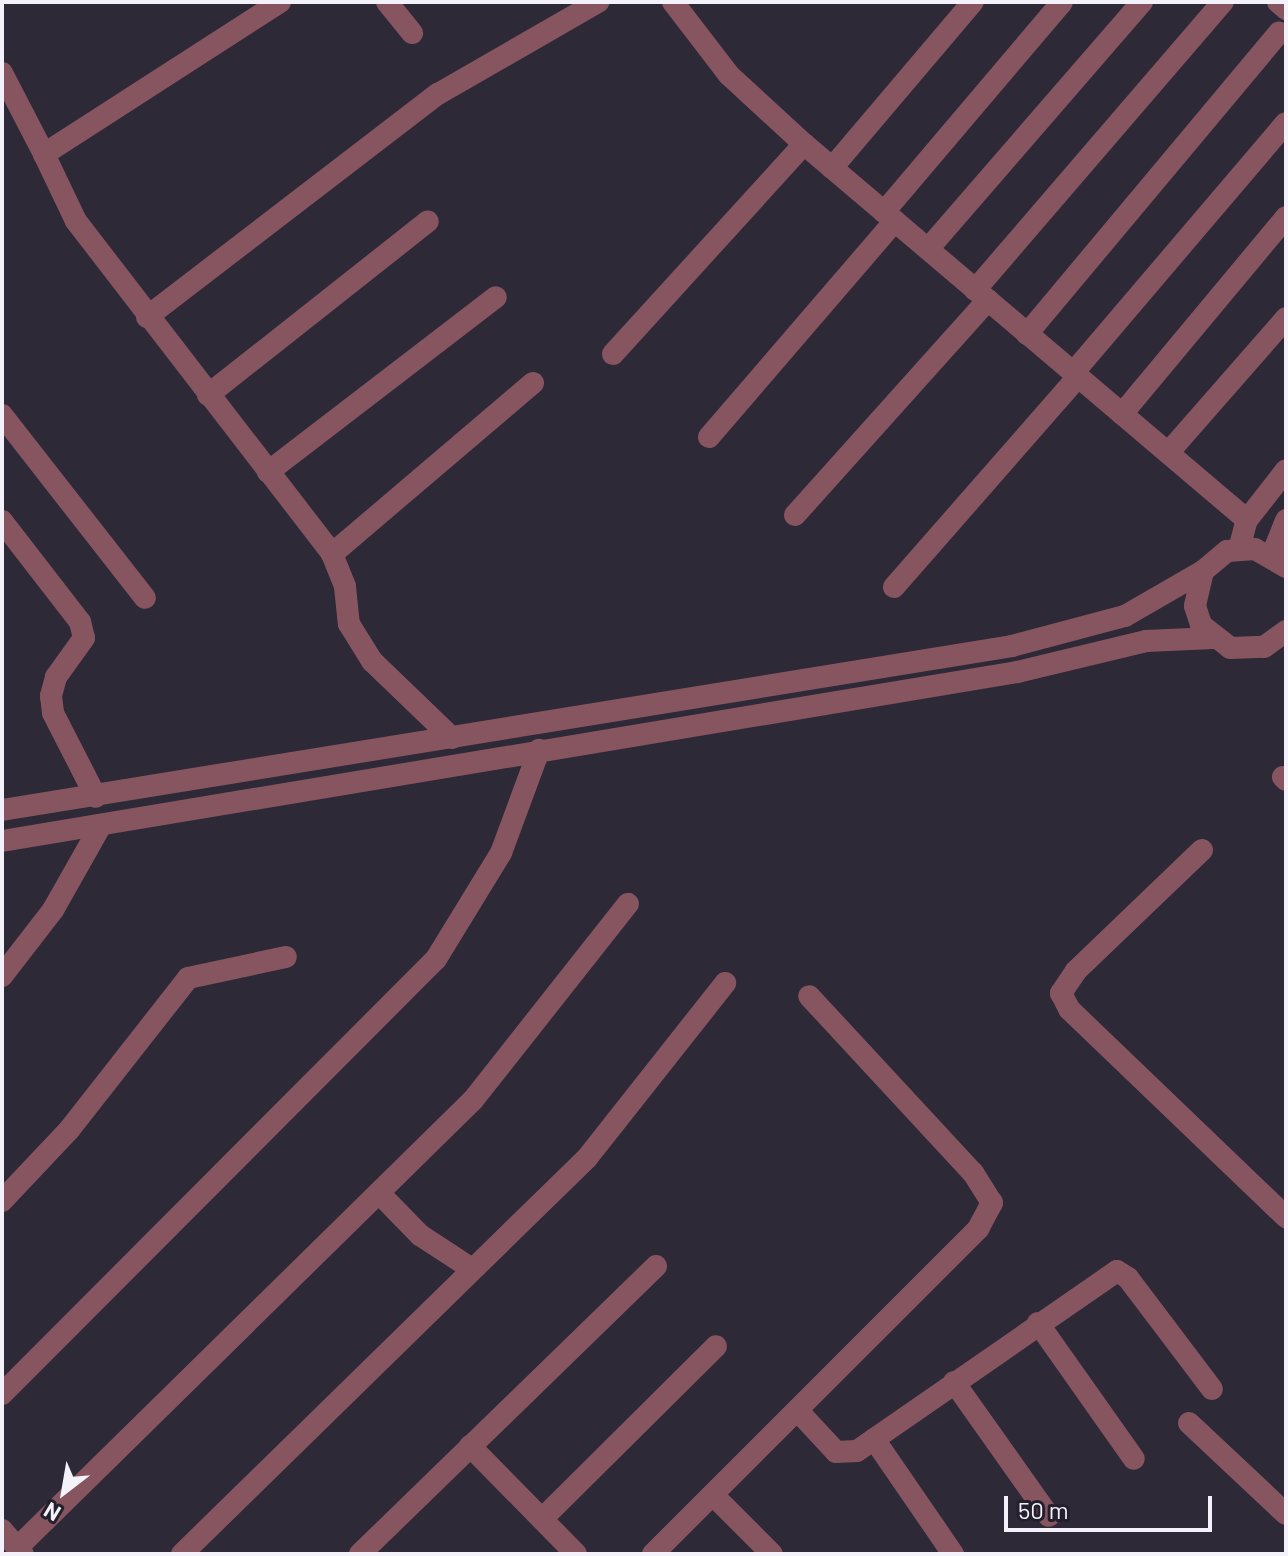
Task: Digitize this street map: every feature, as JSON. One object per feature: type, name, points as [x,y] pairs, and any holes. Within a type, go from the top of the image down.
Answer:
[{"type":"street","points":[[44,154],[280,2]]},
{"type":"street","points":[[387,2],[412,33]]},
{"type":"street","points":[[147,317],[438,94],[598,2]]},
{"type":"street","points":[[673,2],[729,75],[804,144],[1247,520]]},
{"type":"street","points":[[832,168],[973,2]]},
{"type":"street","points":[[709,437],[1062,2]]},
{"type":"street","points":[[928,249],[1142,2]]},
{"type":"street","points":[[795,515],[982,295],[1223,2]]},
{"type":"street","points":[[1278,2],[1286,9]]},
{"type":"street","points":[[1027,334],[1279,33]]},
{"type":"street","points":[[2,73],[76,221],[332,554],[345,587],[349,624],[372,661],[452,738]]},
{"type":"street","points":[[894,587],[1286,123]]},
{"type":"street","points":[[613,354],[804,144]]},
{"type":"street","points":[[1122,414],[1286,217]]},
{"type":"street","points":[[208,395],[428,221]]},
{"type":"street","points":[[268,472],[496,297]]},
{"type":"street","points":[[1168,453],[1286,318]]},
{"type":"street","points":[[332,554],[533,383]]},
{"type":"street","points":[[2,415],[145,598]]},
{"type":"street","points":[[1239,549],[1247,520],[1286,470]]},
{"type":"street","points":[[2,810],[1012,646],[1125,616],[1203,571],[1215,558],[1239,549],[1279,561],[1286,520]]},
{"type":"street","points":[[2,521],[80,622],[84,638],[56,677],[51,696],[53,713],[96,797]]},
{"type":"street","points":[[1203,571],[1195,606],[1213,638],[1230,648],[1275,647],[1286,631]]},
{"type":"street","points":[[2,841],[1017,672],[1146,641],[1213,638]]},
{"type":"street","points":[[2,1394],[436,959],[501,853],[539,750]]},
{"type":"street","points":[[2,976],[53,910],[101,825]]},
{"type":"street","points":[[1202,850],[1076,971],[1061,993],[1069,1009],[1286,1217]]},
{"type":"street","points":[[2,1530],[20,1551],[473,1100],[628,904]]},
{"type":"street","points":[[2,1201],[69,1130],[188,978],[286,957]]},
{"type":"street","points":[[182,1554],[587,1158],[725,983]]},
{"type":"street","points":[[653,1554],[978,1229],[992,1203],[973,1173],[809,996]]},
{"type":"street","points":[[379,1193],[420,1235],[472,1269]]},
{"type":"street","points":[[360,1554],[656,1266]]},
{"type":"street","points":[[798,1411],[836,1452],[857,1451],[1117,1271],[1128,1278],[1212,1389]]},
{"type":"street","points":[[1038,1323],[1134,1459]]},
{"type":"street","points":[[542,1519],[716,1346]]},
{"type":"street","points":[[954,1382],[1049,1516]]},
{"type":"street","points":[[1189,1423],[1286,1514]]},
{"type":"street","points":[[874,1439],[953,1554]]},
{"type":"street","points":[[470,1446],[576,1554]]},
{"type":"street","points":[[713,1495],[772,1554]]}]
